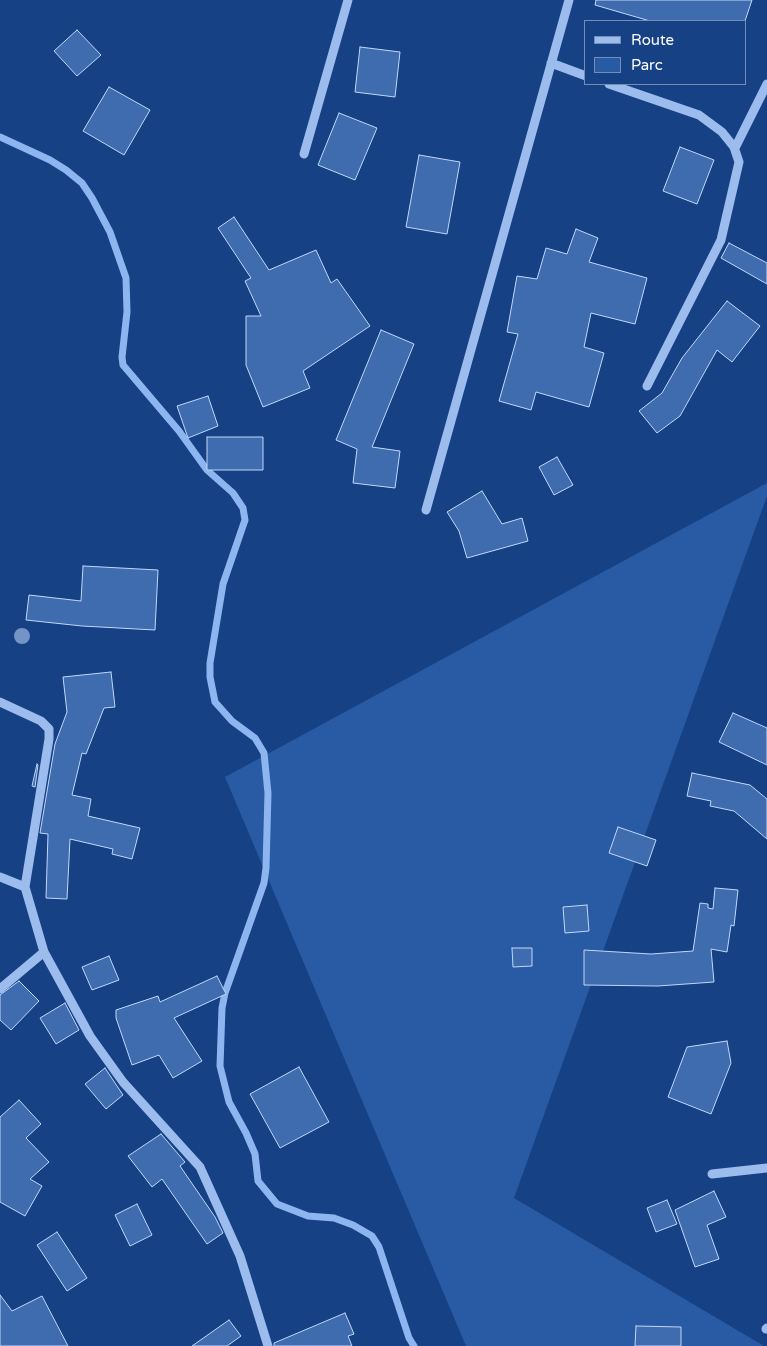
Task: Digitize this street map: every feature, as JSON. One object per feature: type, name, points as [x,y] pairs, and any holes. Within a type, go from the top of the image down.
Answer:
[{"type":"street","points":[[304,154],[348,0]]},
{"type":"street","points":[[426,510],[569,0]]},
{"type":"street","points":[[551,64],[584,75]]},
{"type":"street","points":[[735,148],[767,84]]},
{"type":"street","points":[[612,85],[699,116],[722,132],[735,148],[740,162],[721,240],[647,386]]},
{"type":"street","points":[[0,702],[41,721],[48,728],[49,739],[25,887],[44,952],[90,1036],[117,1074],[200,1167],[240,1256],[268,1346]]},
{"type":"street","points":[[0,877],[25,887]]},
{"type":"street","points":[[0,990],[44,952]]},
{"type":"street","points":[[712,1174],[767,1168]]},
{"type":"green space","points":[[767,483],[767,496],[514,1198],[764,1346],[466,1346],[225,777]]},
{"type":"building","points":[[596,0],[752,0],[745,20],[647,20],[595,5]]},
{"type":"building","points":[[77,30],[101,55],[77,76],[54,51]]},
{"type":"building","points":[[360,47],[400,52],[395,97],[355,92]]},
{"type":"building","points":[[109,87],[150,110],[124,155],[83,131]]},
{"type":"building","points":[[339,113],[377,128],[355,180],[318,165]]},
{"type":"building","points":[[680,147],[714,160],[697,204],[663,191]]},
{"type":"building","points":[[419,155],[460,162],[447,234],[406,227]]},
{"type":"building","points":[[234,217],[269,270],[316,250],[331,283],[337,279],[370,326],[303,371],[310,388],[263,407],[246,365],[246,316],[261,316],[245,281],[251,278],[218,228]]},
{"type":"building","points":[[576,229],[598,238],[589,262],[647,278],[635,324],[591,313],[584,347],[604,353],[589,407],[536,392],[531,410],[499,401],[518,334],[507,332],[517,276],[537,279],[546,248],[567,254]]},
{"type":"building","points":[[729,243],[767,263],[767,284],[721,258]]},
{"type":"building","points":[[727,301],[760,326],[732,362],[717,350],[680,416],[657,433],[639,411],[662,393],[682,358]]},
{"type":"building","points":[[381,330],[414,344],[372,447],[400,451],[395,488],[353,483],[357,449],[336,440]]},
{"type":"building","points":[[208,396],[218,426],[188,438],[177,406]]},
{"type":"building","points":[[207,437],[263,437],[263,470],[207,470]]},
{"type":"building","points":[[557,457],[573,485],[554,495],[539,467]]},
{"type":"building","points":[[482,491],[502,524],[522,518],[528,541],[467,558],[459,531],[447,512]]},
{"type":"building","points":[[83,566],[158,570],[155,630],[82,626],[26,620],[29,595],[81,601]]},
{"type":"building","points":[[111,672],[115,707],[104,708],[86,754],[82,753],[72,795],[91,799],[88,816],[140,828],[132,859],[112,854],[113,849],[70,839],[67,899],[46,898],[48,834],[40,833],[55,744],[67,712],[63,677]]},
{"type":"building","points":[[733,713],[767,728],[767,765],[719,742]]},
{"type":"building","points":[[38,765],[35,787],[32,786]]},
{"type":"building","points":[[692,773],[750,785],[767,799],[767,839],[734,811],[710,806],[711,801],[687,796]]},
{"type":"building","points":[[618,827],[656,840],[647,866],[609,853]]},
{"type":"building","points":[[715,888],[738,890],[734,926],[731,925],[727,952],[711,949],[714,982],[658,986],[584,985],[584,950],[651,954],[693,951],[700,903],[708,904],[708,908],[713,909]]},
{"type":"building","points":[[587,905],[589,931],[565,933],[563,907]]},
{"type":"building","points":[[512,948],[532,948],[532,966],[513,967]]},
{"type":"building","points":[[109,956],[119,980],[92,990],[82,967]]},
{"type":"building","points":[[217,976],[226,994],[174,1018],[202,1061],[173,1078],[159,1055],[132,1065],[116,1018],[116,1010],[158,996],[160,1002]]},
{"type":"building","points":[[19,981],[39,1001],[11,1030],[0,1020],[0,995]]},
{"type":"building","points":[[65,1003],[79,1030],[56,1044],[40,1018]]},
{"type":"building","points":[[727,1041],[731,1063],[711,1114],[668,1097],[687,1047]]},
{"type":"building","points":[[299,1067],[329,1122],[280,1148],[250,1094]]},
{"type":"building","points":[[105,1068],[123,1095],[106,1109],[85,1084]]},
{"type":"building","points":[[19,1100],[41,1124],[26,1138],[49,1162],[30,1179],[42,1186],[25,1216],[0,1202],[0,1117]]},
{"type":"building","points":[[161,1134],[185,1162],[180,1166],[215,1217],[223,1233],[207,1244],[162,1179],[152,1187],[128,1156]]},
{"type":"building","points":[[714,1191],[726,1217],[707,1225],[719,1259],[695,1267],[675,1210]]},
{"type":"building","points":[[667,1200],[677,1224],[656,1232],[647,1208]]},
{"type":"building","points":[[137,1204],[152,1235],[130,1246],[115,1215]]},
{"type":"building","points":[[57,1232],[87,1278],[67,1291],[37,1245]]},
{"type":"building","points":[[0,1295],[12,1311],[42,1296],[68,1346],[0,1346]]},
{"type":"building","points":[[345,1313],[354,1334],[348,1336],[352,1346],[274,1346],[274,1343]]},
{"type":"building","points":[[229,1320],[241,1336],[227,1346],[192,1346]]},
{"type":"building","points":[[636,1326],[681,1327],[681,1346],[635,1346]]},
{"type":"waterway","points":[[0,137],[50,160],[66,170],[82,183],[92,198],[110,232],[126,278],[127,312],[122,357],[123,365],[179,431],[207,470],[233,493],[243,508],[245,520],[223,584],[210,663],[210,677],[215,702],[232,721],[255,738],[264,753],[268,793],[266,868],[264,883],[225,993],[222,1008],[220,1066],[229,1102],[255,1154],[258,1181],[277,1204],[308,1216],[334,1218],[353,1225],[372,1236],[379,1247],[409,1338],[414,1346]]}]
